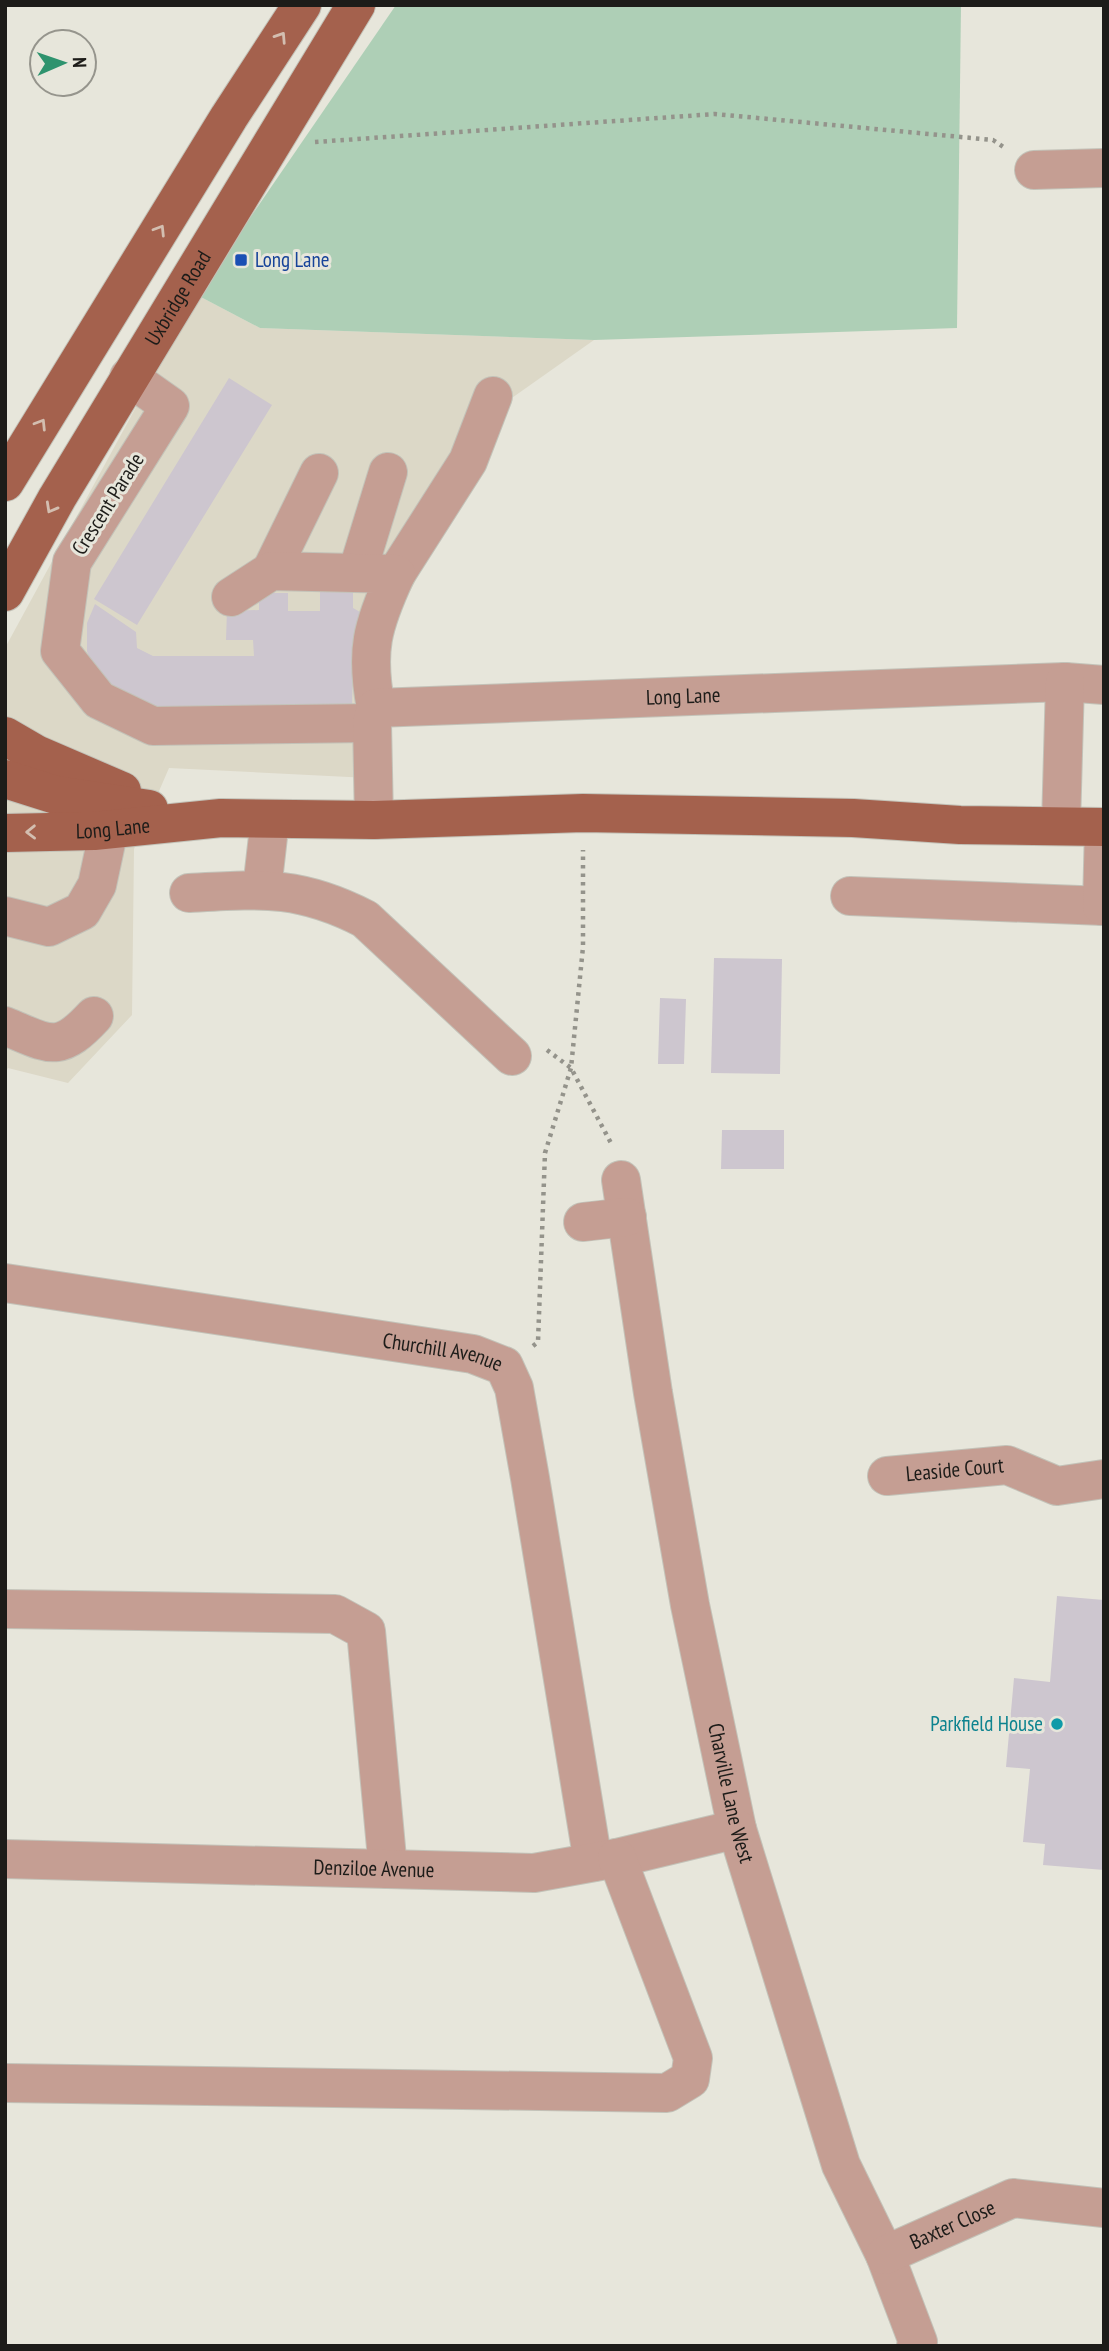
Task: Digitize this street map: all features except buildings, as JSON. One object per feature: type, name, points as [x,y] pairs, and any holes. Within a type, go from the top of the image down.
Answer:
[{"type":"main road","points":[[5,482],[229,117],[302,5]]},
{"type":"main road","name":"Uxbridge Road","points":[[5,592],[129,377],[356,5]]},
{"type":"main road","name":"Long Lane","points":[[5,736],[36,754],[97,782],[180,812]]},
{"type":"main road","name":"Long Lane","points":[[5,779],[56,795],[94,803],[221,818]]},
{"type":"main road","name":"Long Lane","points":[[5,833],[109,829],[221,818],[374,820],[583,813],[853,818],[960,825],[1104,827]]},
{"type":"street","points":[[1034,170],[1104,168]]},
{"type":"street","name":"Crescent Parade","points":[[129,377],[170,406],[72,562],[60,651],[99,701],[153,726],[374,715]]},
{"type":"street","points":[[374,820],[374,715],[369,669],[373,632],[396,574],[468,461],[493,396]]},
{"type":"street","points":[[357,573],[388,472]]},
{"type":"street","points":[[231,597],[271,571],[319,473]]},
{"type":"street","points":[[271,571],[396,574]]},
{"type":"street","points":[[1061,825],[1065,682]]},
{"type":"street","name":"Long Lane","points":[[374,715],[1065,682],[1104,685]]},
{"type":"street","points":[[262,889],[270,819]]},
{"type":"street","points":[[850,896],[1103,906],[1104,827]]},
{"type":"street","points":[[5,916],[49,927],[82,911],[97,885],[109,829]]},
{"type":"street","points":[[190,893],[281,890],[336,904],[365,919],[512,1056]]},
{"type":"street","points":[[5,1026],[48,1044],[74,1038],[94,1016]]},
{"type":"street","name":"Charville Lane West","points":[[621,1180],[690,1605],[737,1829],[841,2165],[885,2255],[918,2344]]},
{"type":"street","points":[[583,1222],[627,1217]]},
{"type":"street","name":"Churchill Avenue","points":[[5,1283],[473,1354],[504,1366],[514,1388],[605,1860]]},
{"type":"street","name":"Leaside Court","points":[[887,1476],[1007,1465],[1057,1486],[1104,1479]]},
{"type":"street","points":[[5,1609],[335,1614],[366,1631],[388,1869]]},
{"type":"street","name":"Denziloe Avenue","points":[[5,1859],[534,1872],[605,1860],[737,1829]]},
{"type":"street","points":[[5,2083],[667,2093],[690,2078],[693,2058],[605,1860]]},
{"type":"street","name":"Baxter Close","points":[[885,2255],[1013,2198],[1104,2208]]},
{"type":"path","points":[[269,145],[715,114],[993,139],[1034,170]]},
{"type":"path","points":[[573,1051],[583,947],[583,813]]},
{"type":"path","points":[[576,1079],[622,1164],[621,1180]]},
{"type":"shaded area","points":[[197,295],[260,328],[594,340],[509,400],[358,692],[389,779],[169,768],[134,849],[132,1015],[68,1083],[8,1068],[5,1073],[5,648]]},
{"type":"green space","points":[[396,5],[961,5],[957,328],[594,340],[260,328],[197,295]]},
{"type":"place","name":"Long Lane","points":[[241,260]]},
{"type":"place","name":"Parkfield House","points":[[1057,1724]]}]
